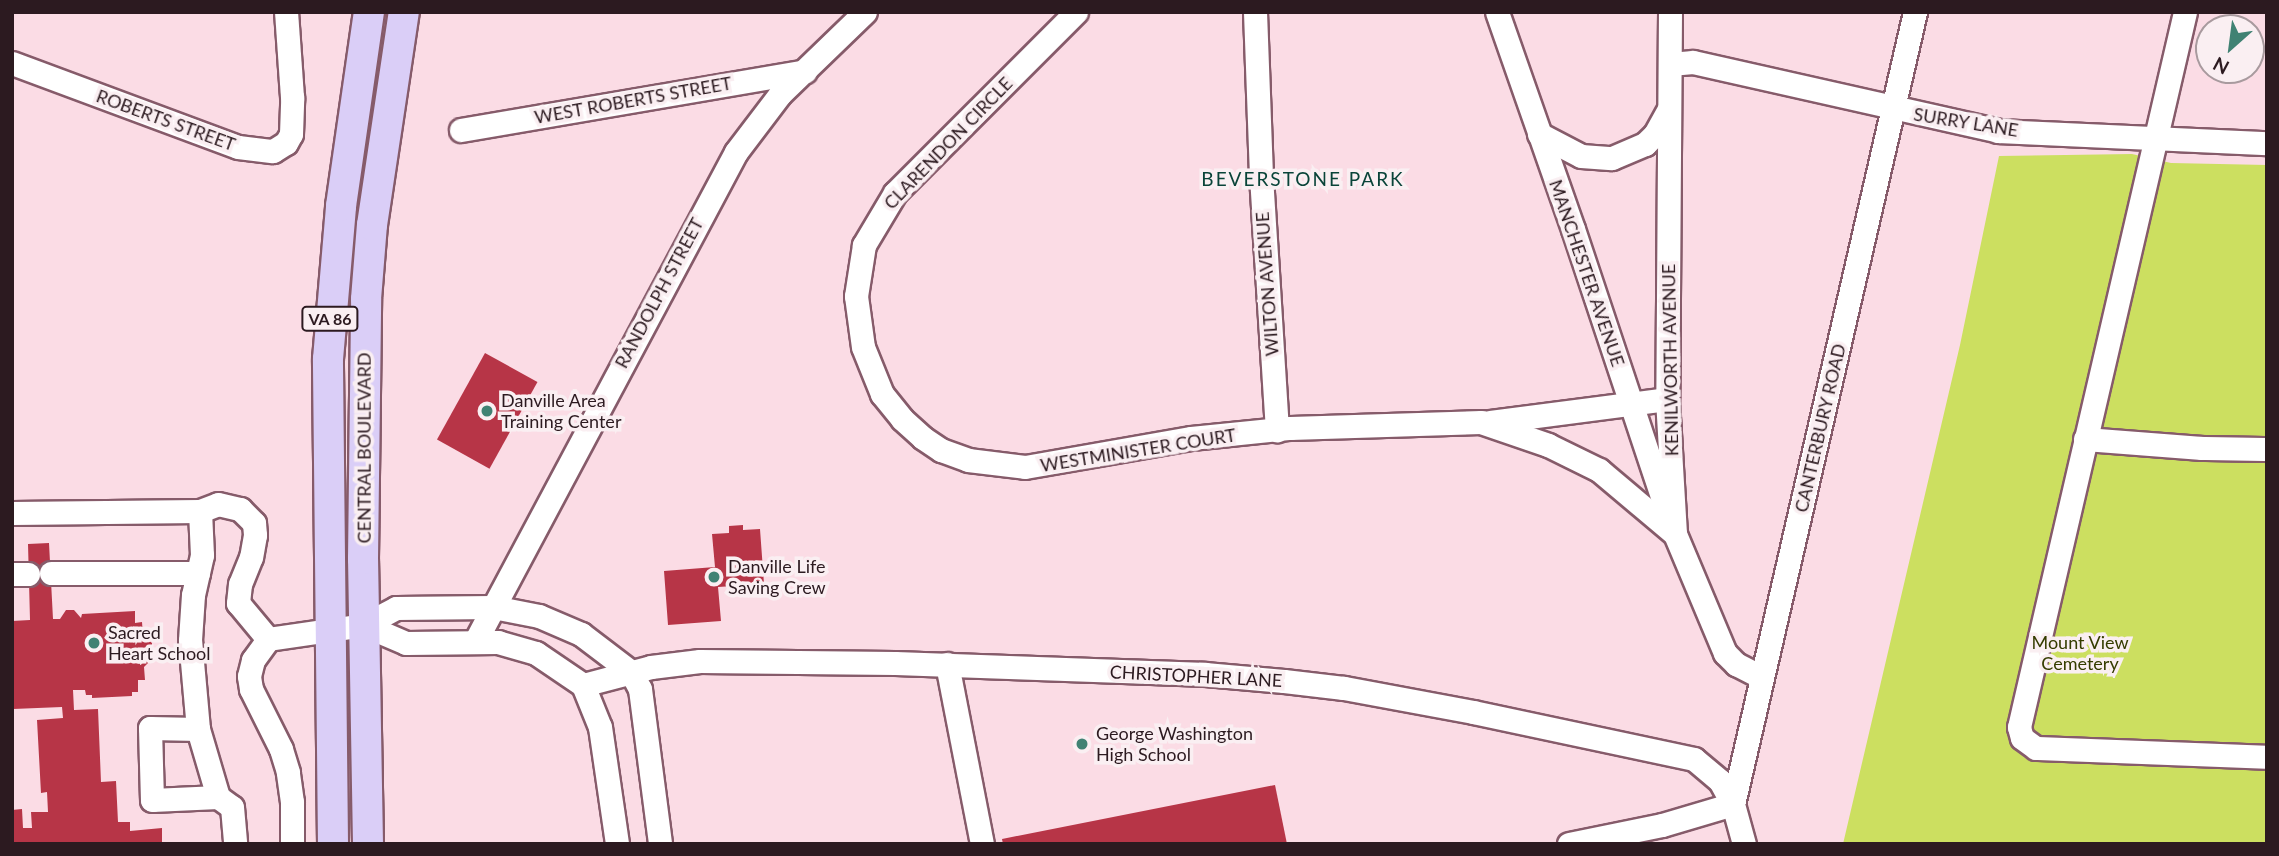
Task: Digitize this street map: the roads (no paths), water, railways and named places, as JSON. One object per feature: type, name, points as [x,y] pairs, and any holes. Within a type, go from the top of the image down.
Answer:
[{"type":"main road","name":"CENTRAL BOULEVARD","points":[[333,844],[328,359],[332,282],[369,12]]},
{"type":"main road","name":"CENTRAL BOULEVARD","points":[[368,844],[364,625],[366,299],[372,225],[404,12]]},
{"type":"street","name":"ROBERTS STREET","points":[[12,62],[238,147],[259,151],[279,149],[291,134],[286,12]]},
{"type":"street","name":"RANDOLPH STREET","points":[[476,640],[736,152],[764,114],[865,12]]},
{"type":"street","name":"CLARENDON CIRCLE","points":[[861,336],[856,296],[859,268],[864,245],[878,218],[895,193],[1076,12]]},
{"type":"street","name":"WILTON AVENUE","points":[[1255,12],[1261,176],[1277,429]]},
{"type":"street","name":"MANCHESTER AVENUE","points":[[1497,12],[1675,534]]},
{"type":"street","name":"KENILWORTH AVENUE","points":[[1670,12],[1667,399],[1675,534],[1725,653],[1736,664],[1762,677]]},
{"type":"street","name":"CANTERBURY ROAD","points":[[1744,844],[1733,804],[1915,12]]},
{"type":"street","points":[[2185,12],[2019,727],[2022,738],[2036,748],[2267,757]]},
{"type":"street","name":"SURRY LANE","points":[[1670,64],[1693,62],[1998,131],[2267,143]]},
{"type":"street","name":"WEST ROBERTS STREET","points":[[461,130],[805,71]]},
{"type":"street","points":[[1539,134],[1581,156],[1612,158],[1645,144],[1655,134],[1669,108]]},
{"type":"street","name":"WESTMINISTER COURT","points":[[861,336],[870,371],[902,419],[941,450],[968,460],[1025,467],[1191,438],[1277,429],[1481,422],[1667,399]]},
{"type":"street","name":"WESTMINISTER COURT","points":[[1481,422],[1548,445],[1599,470],[1675,534]]},
{"type":"street","points":[[2085,439],[2202,448],[2267,449]]},
{"type":"street","points":[[12,513],[200,511],[218,504],[240,509],[254,523],[255,535],[251,557],[240,584],[237,604],[268,639]]},
{"type":"street","points":[[200,511],[202,555],[190,640],[198,729],[218,797],[232,807],[235,844]]},
{"type":"street","points":[[30,574],[198,573]]},
{"type":"street","points":[[292,844],[292,802],[288,772],[281,749],[251,689],[249,676],[253,660],[268,639],[364,625],[396,608],[493,607],[539,615],[581,634],[631,673],[640,690],[660,844]]},
{"type":"street","points":[[364,625],[406,642],[498,642],[536,653],[583,685],[600,727],[617,844]]},
{"type":"street","name":"CHRISTOPHER LANE","points":[[583,685],[631,673],[700,661],[947,664],[1205,674],[1344,688],[1694,759],[1720,781],[1733,804]]},
{"type":"street","points":[[947,664],[982,844]]},
{"type":"street","points":[[198,729],[150,728],[152,800],[218,797]]},
{"type":"street","points":[[1570,844],[1662,825],[1733,804]]},
{"type":"place","name":"Danville Area Training Center","points":[[487,411]]},
{"type":"place","name":"Danville Life Saving Crew","points":[[714,577]]},
{"type":"place","name":"Sacred Heart School","points":[[94,643]]},
{"type":"place","name":"George Washington High School","points":[[1082,744]]},
{"type":"district","name":"BEVERSTONE PARK","points":[[1303,179]]},
{"type":"park label","name":"Mount View Cemetery","points":[[2080,653]]}]
